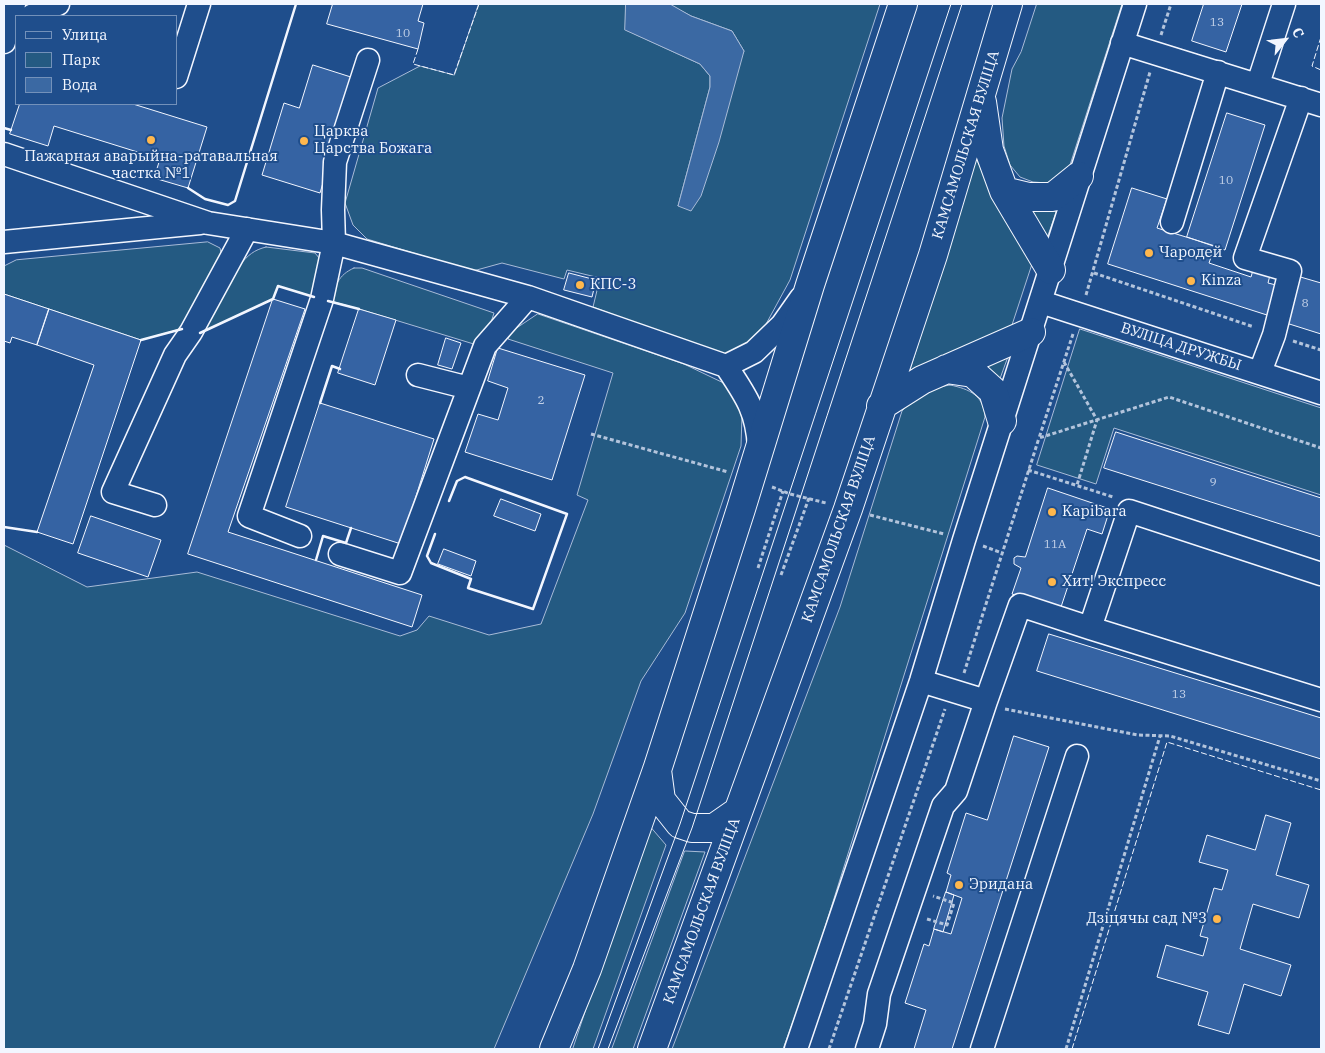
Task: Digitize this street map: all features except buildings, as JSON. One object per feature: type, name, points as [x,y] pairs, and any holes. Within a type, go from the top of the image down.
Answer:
[{"type":"main road","points":[[554,1049],[587,969],[656,770],[759,451],[810,285],[903,4]]},
{"type":"main road","name":"КАМСАМОЛЬСКАЯ ВУЛІЦА","points":[[652,1049],[848,509],[933,255],[1008,4]]},
{"type":"main road","points":[[981,93],[989,150],[1004,191],[1051,270]]},
{"type":"main road","points":[[1004,191],[1029,197],[1053,197],[1079,176]]},
{"type":"main road","points":[[881,406],[922,380],[1031,332]]},
{"type":"main road","points":[[946,369],[973,373],[993,391],[1002,421]]},
{"type":"main road","points":[[656,770],[661,800],[680,824],[692,828],[714,828],[737,812]]},
{"type":"street","points":[[10,35],[14,4]]},
{"type":"street","points":[[33,15],[58,4]]},
{"type":"street","points":[[178,71],[199,4]]},
{"type":"street","points":[[796,1049],[921,681],[1079,176],[1135,4]]},
{"type":"street","points":[[1258,84],[1284,4]]},
{"type":"street","points":[[1122,43],[1311,102],[1245,258],[1290,272],[1274,334],[1260,372]]},
{"type":"street","points":[[300,536],[249,516],[322,299],[334,243],[335,162],[368,60]]},
{"type":"street","points":[[1172,222],[1218,72]]},
{"type":"street","points":[[4,154],[208,223],[334,243],[528,298],[726,366],[741,387],[753,409],[758,427],[759,451]]},
{"type":"street","points":[[4,242],[208,223]]},
{"type":"street","points":[[155,505],[113,492],[175,355],[191,332],[247,229]]},
{"type":"street","points":[[726,366],[754,352],[782,325],[810,285]]},
{"type":"street","points":[[340,554],[400,573],[485,346],[528,298]]},
{"type":"street","name":"ВУЛІЦА ДРУЖБЫ","points":[[1041,302],[1321,393]]},
{"type":"street","points":[[418,375],[469,388]]},
{"type":"street","points":[[1090,628],[1129,511],[1321,574]]},
{"type":"street","points":[[867,1049],[876,1024],[879,994],[942,806],[956,791],[1020,605],[1321,700]]},
{"type":"street","points":[[921,681],[986,701]]},
{"type":"street","points":[[982,1049],[1077,756]]},
{"type":"path","points":[[830,1049],[946,706],[958,692],[1028,470],[1094,273],[1155,53],[1171,4]]},
{"type":"path","points":[[1094,273],[1321,350]]},
{"type":"path","points":[[1064,362],[1096,420],[1077,485]]},
{"type":"path","points":[[1039,438],[1169,397],[1321,448]]},
{"type":"path","points":[[591,434],[750,479],[783,491],[1002,552]]},
{"type":"path","points":[[1028,470],[1124,500],[1129,511]]},
{"type":"path","points":[[758,568],[783,491]]},
{"type":"path","points":[[782,575],[809,498]]},
{"type":"path","points":[[986,701],[1011,711],[1138,735],[1170,736],[1321,781]]},
{"type":"path","points":[[1066,1049],[1160,736]]},
{"type":"path","points":[[936,922],[947,925],[954,902],[943,899]]},
{"type":"green space","points":[[479,4],[626,4],[626,30],[700,64],[710,76],[710,87],[678,206],[744,51],[732,31],[691,16],[668,4],[880,4],[790,280],[759,337],[729,358],[593,307],[600,278],[567,270],[564,279],[502,263],[473,271],[367,239],[353,225],[345,203],[378,88],[420,66],[454,75]]},
{"type":"green space","points":[[1037,4],[1122,4],[1069,168],[1058,180],[1048,183],[1033,182],[1020,177],[1010,165],[1004,146],[1002,118],[1012,69],[1021,52]]},
{"type":"green space","points":[[976,159],[1032,264],[1011,328],[910,371]]},
{"type":"green space","points":[[1028,207],[1058,207],[1046,241]]},
{"type":"green space","points":[[208,242],[220,248],[222,257],[184,328],[141,340],[4,294],[4,266],[16,260]]},
{"type":"green space","points":[[266,247],[315,253],[320,259],[312,296],[278,286],[273,299],[196,335],[240,265],[252,253]]},
{"type":"green space","points":[[354,268],[362,268],[494,313],[486,338],[477,345],[331,301],[338,282],[344,274]]},
{"type":"green space","points":[[538,314],[684,364],[732,387],[742,415],[741,446],[685,613],[641,681],[593,814],[494,1049],[4,1049],[4,545],[87,587],[197,572],[400,636],[417,630],[429,616],[489,635],[541,624],[588,500],[577,495],[613,373],[508,339],[511,332]]},
{"type":"green space","points":[[1080,329],[1321,408],[1321,495],[1114,428],[1096,484],[1037,465]]},
{"type":"green space","points":[[1009,354],[998,384],[976,367]]},
{"type":"green space","points":[[950,385],[970,391],[975,395],[982,404],[985,417],[810,975],[783,1049],[672,1049],[840,607],[902,411],[923,393]]},
{"type":"green space","points":[[648,824],[666,845],[593,1049],[573,1049]]},
{"type":"green space","points":[[685,851],[705,852],[633,1049],[612,1049]]},
{"type":"water","points":[[626,4],[670,4],[691,16],[732,31],[744,51],[719,142],[701,196],[691,211],[678,206],[710,87],[710,76],[700,64],[625,30]]},
{"type":"tram line","points":[[598,1049],[680,824],[951,4]]},
{"type":"tram line","points":[[608,1049],[692,828],[962,4]]},
{"type":"fence","points":[[418,49],[413,64],[454,75],[479,4]]},
{"type":"fence","points":[[1321,37],[1312,66],[1321,70]]},
{"type":"fence","points":[[1072,1049],[1167,742],[1321,790]]},
{"type":"wall","points":[[188,188],[205,199],[228,205],[235,201],[296,4]]},
{"type":"wall","points":[[4,128],[11,130]]},
{"type":"wall","points":[[200,333],[273,299],[278,286],[314,297]]},
{"type":"wall","points":[[328,301],[359,309]]},
{"type":"wall","points":[[141,340],[182,329]]},
{"type":"wall","points":[[320,403],[332,366],[340,369]]},
{"type":"wall","points":[[435,534],[427,556],[431,563],[471,579],[468,588],[533,609],[567,514],[465,477],[457,481],[449,501]]},
{"type":"wall","points":[[4,527],[37,532]]},
{"type":"wall","points":[[316,560],[323,536],[346,543],[351,528]]},
{"type":"place","name":"Пажарная аварыйна-ратавальная частка №1","points":[[151,140]]},
{"type":"place","name":"Царква Царства Божага","points":[[304,141]]},
{"type":"place","name":"Чародей","points":[[1149,253]]},
{"type":"place","name":"Kinza","points":[[1191,281]]},
{"type":"place","name":"КПС-3","points":[[580,285]]},
{"type":"place","name":"Kapibara","points":[[1052,512]]},
{"type":"place","name":"Хит! Экспресс","points":[[1052,582]]},
{"type":"place","name":"Эридана","points":[[959,885]]},
{"type":"place","name":"Дзіцячы сад №3","points":[[1217,919]]}]
